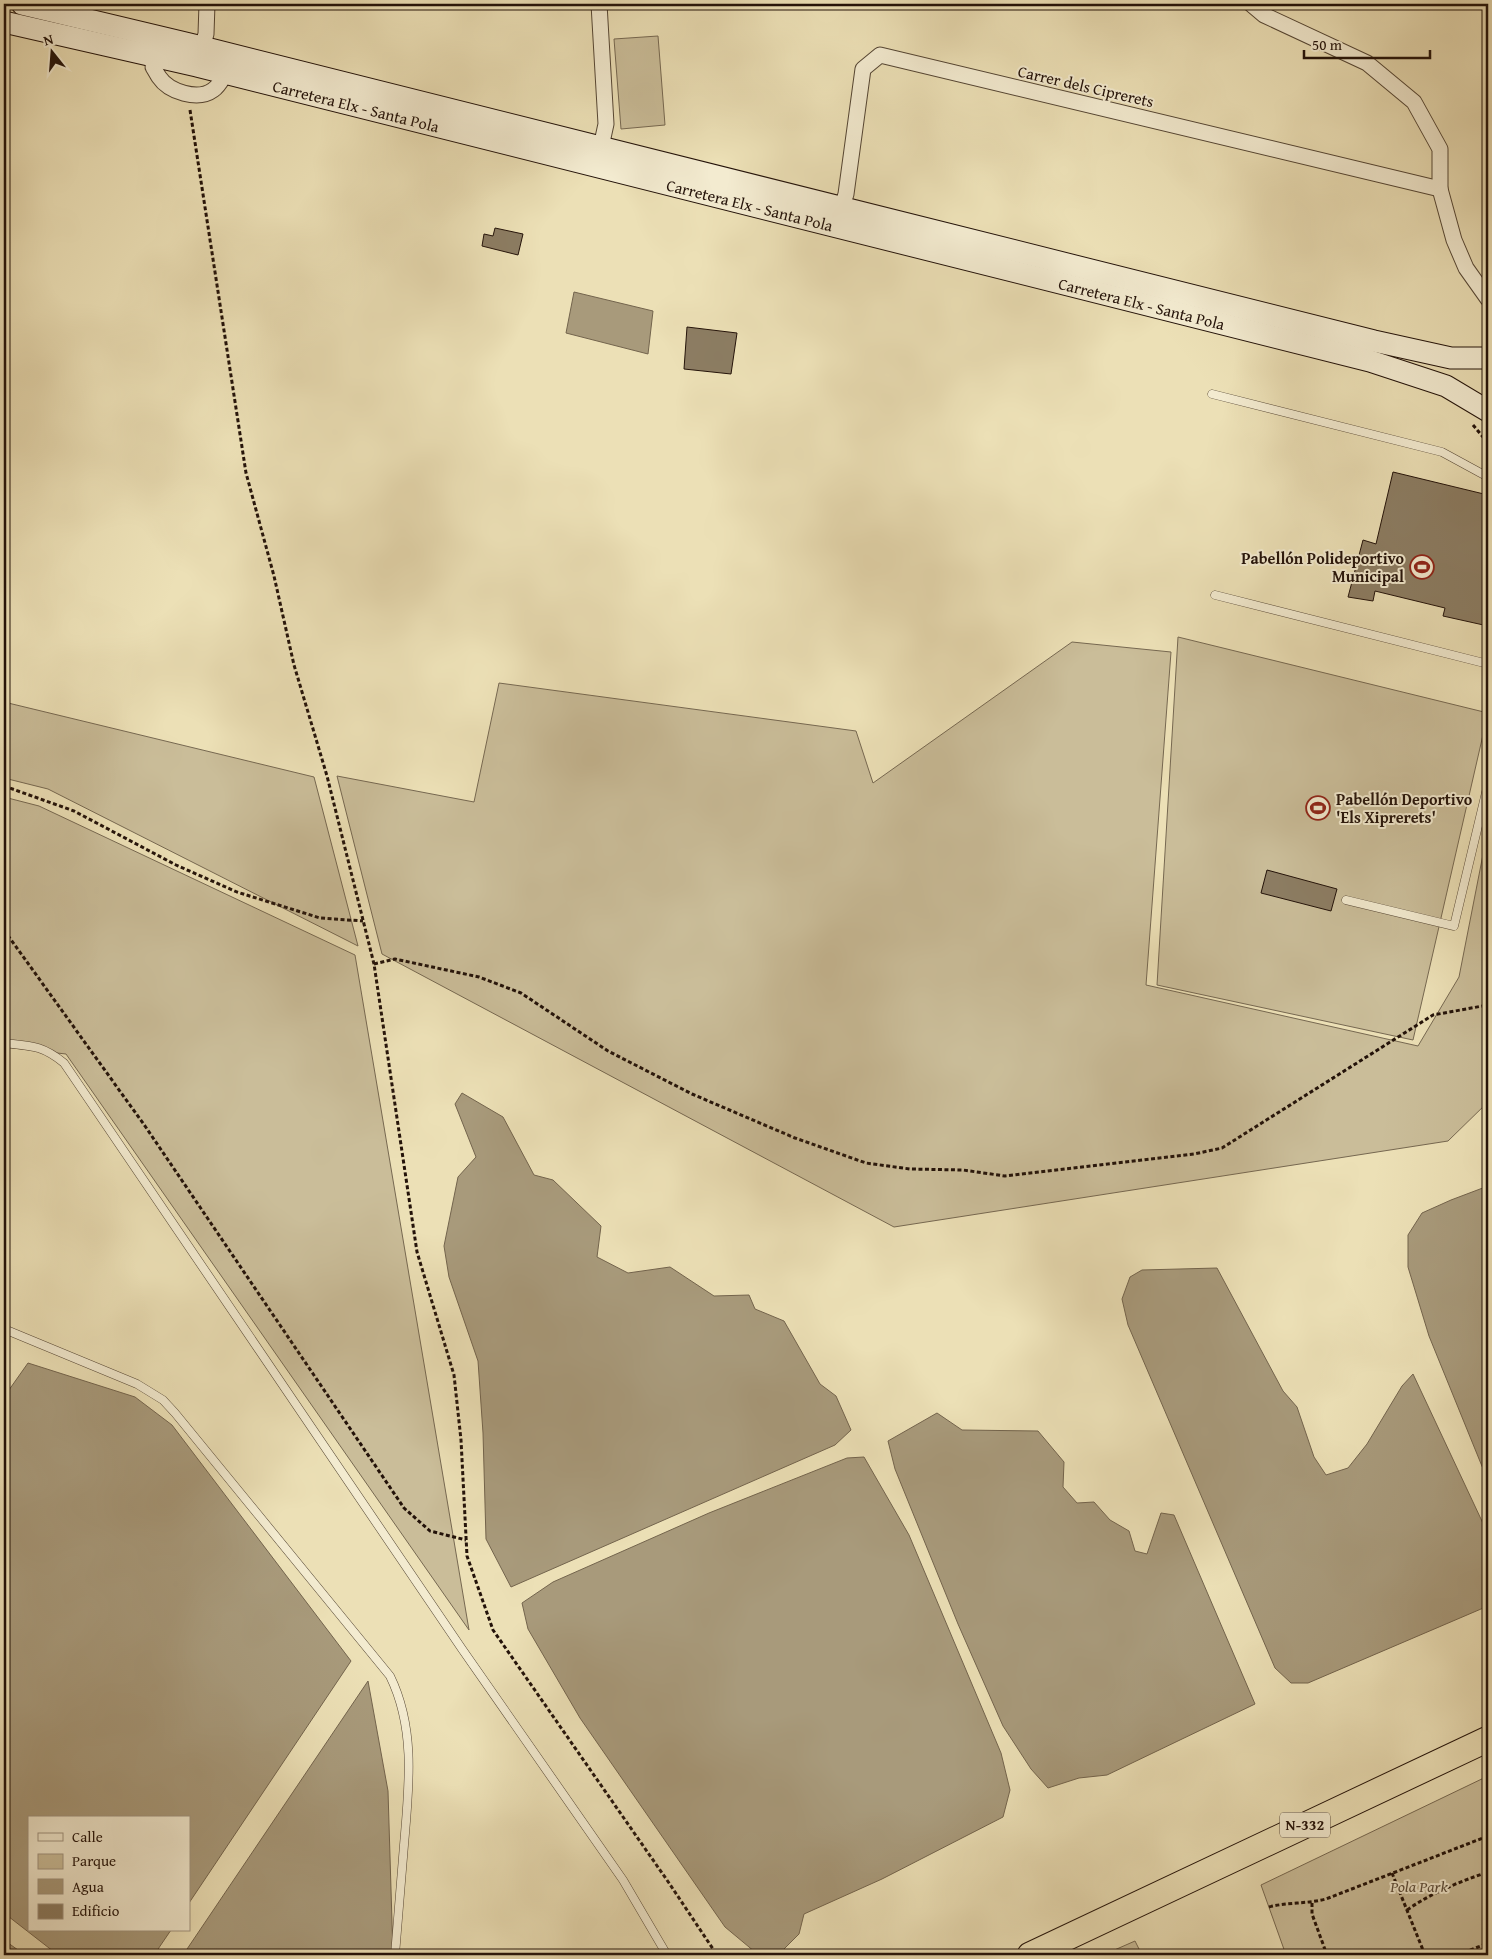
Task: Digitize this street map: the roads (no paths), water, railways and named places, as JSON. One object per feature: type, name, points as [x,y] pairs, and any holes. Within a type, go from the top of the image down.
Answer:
[{"type":"highway","name":"N-332","points":[[1030,1955],[1488,1739]]},
{"type":"main road","name":"Carretera Elx - Santa Pola","points":[[22,4],[202,47],[1374,341],[1451,358],[1488,358]]},
{"type":"main road","name":"Carretera Elx - Santa Pola","points":[[4,22],[225,74],[1370,361],[1446,386],[1488,411]]},
{"type":"street","points":[[202,47],[206,34],[207,4]]},
{"type":"street","points":[[599,4],[606,124],[602,147]]},
{"type":"street","points":[[1251,4],[1264,15],[1367,63],[1414,102],[1440,149],[1440,189],[1454,240],[1466,268],[1488,299]]},
{"type":"street","name":"Carrer dels Ciprerets","points":[[842,207],[846,194],[863,69],[880,55],[1440,189]]},
{"type":"street","points":[[153,67],[160,79],[175,90],[191,94],[202,95],[214,90],[225,74]]},
{"type":"lane","points":[[1212,394],[1442,452],[1488,477]]},
{"type":"lane","points":[[1215,595],[1488,664]]},
{"type":"lane","points":[[1346,900],[1454,926],[1488,784]]},
{"type":"lane","points":[[4,1043],[35,1046],[51,1052],[64,1063],[490,1690],[623,1880],[667,1955]]},
{"type":"lane","points":[[4,1329],[137,1384],[163,1400],[390,1676],[404,1713],[408,1778],[395,1955]]},
{"type":"water","points":[[574,292],[653,311],[648,354],[566,333]]},
{"type":"water","points":[[462,1093],[503,1117],[534,1175],[553,1180],[601,1226],[597,1257],[628,1273],[670,1267],[714,1296],[749,1295],[755,1309],[784,1321],[820,1384],[836,1396],[851,1430],[835,1445],[511,1587],[486,1539],[483,1433],[478,1361],[449,1277],[444,1246],[458,1177],[476,1157],[455,1104]]},
{"type":"water","points":[[1488,1186],[1488,1481],[1429,1336],[1408,1267],[1408,1235],[1422,1213]]},
{"type":"water","points":[[1217,1268],[1283,1391],[1297,1407],[1314,1457],[1326,1475],[1348,1468],[1367,1444],[1402,1386],[1413,1374],[1488,1534],[1488,1606],[1308,1683],[1291,1683],[1275,1668],[1128,1325],[1122,1299],[1130,1277],[1142,1270]]},
{"type":"water","points":[[28,1363],[135,1397],[172,1425],[351,1661],[190,1902],[190,1816],[28,1816],[28,1932],[4,1913],[4,1397]]},
{"type":"water","points":[[937,1413],[962,1430],[1038,1431],[1064,1462],[1063,1487],[1077,1503],[1094,1502],[1110,1520],[1129,1531],[1135,1551],[1147,1554],[1161,1513],[1174,1515],[1255,1704],[1107,1775],[1079,1778],[1048,1788],[1031,1769],[1003,1726],[958,1624],[895,1469],[888,1441]]},
{"type":"water","points":[[864,1457],[909,1535],[1001,1753],[1010,1790],[1003,1817],[882,1879],[804,1914],[799,1934],[782,1951],[755,1952],[725,1927],[580,1718],[528,1629],[522,1603],[553,1582],[709,1513],[847,1458]]},
{"type":"water","points":[[368,1681],[388,1791],[393,1955],[183,1955]]},
{"type":"water","points":[[28,1932],[170,1932],[154,1955],[58,1955]]},
{"type":"water","points":[[4,1940],[25,1955],[4,1955]]},
{"type":"place","name":"Pabellón Polideportivo Municipal","points":[[1422,567]]},
{"type":"place","name":"Pabellón Deportivo 'Els Xiprerets'","points":[[1318,808]]},
{"type":"park label","name":"Pola Park","points":[[1419,1886]]}]
